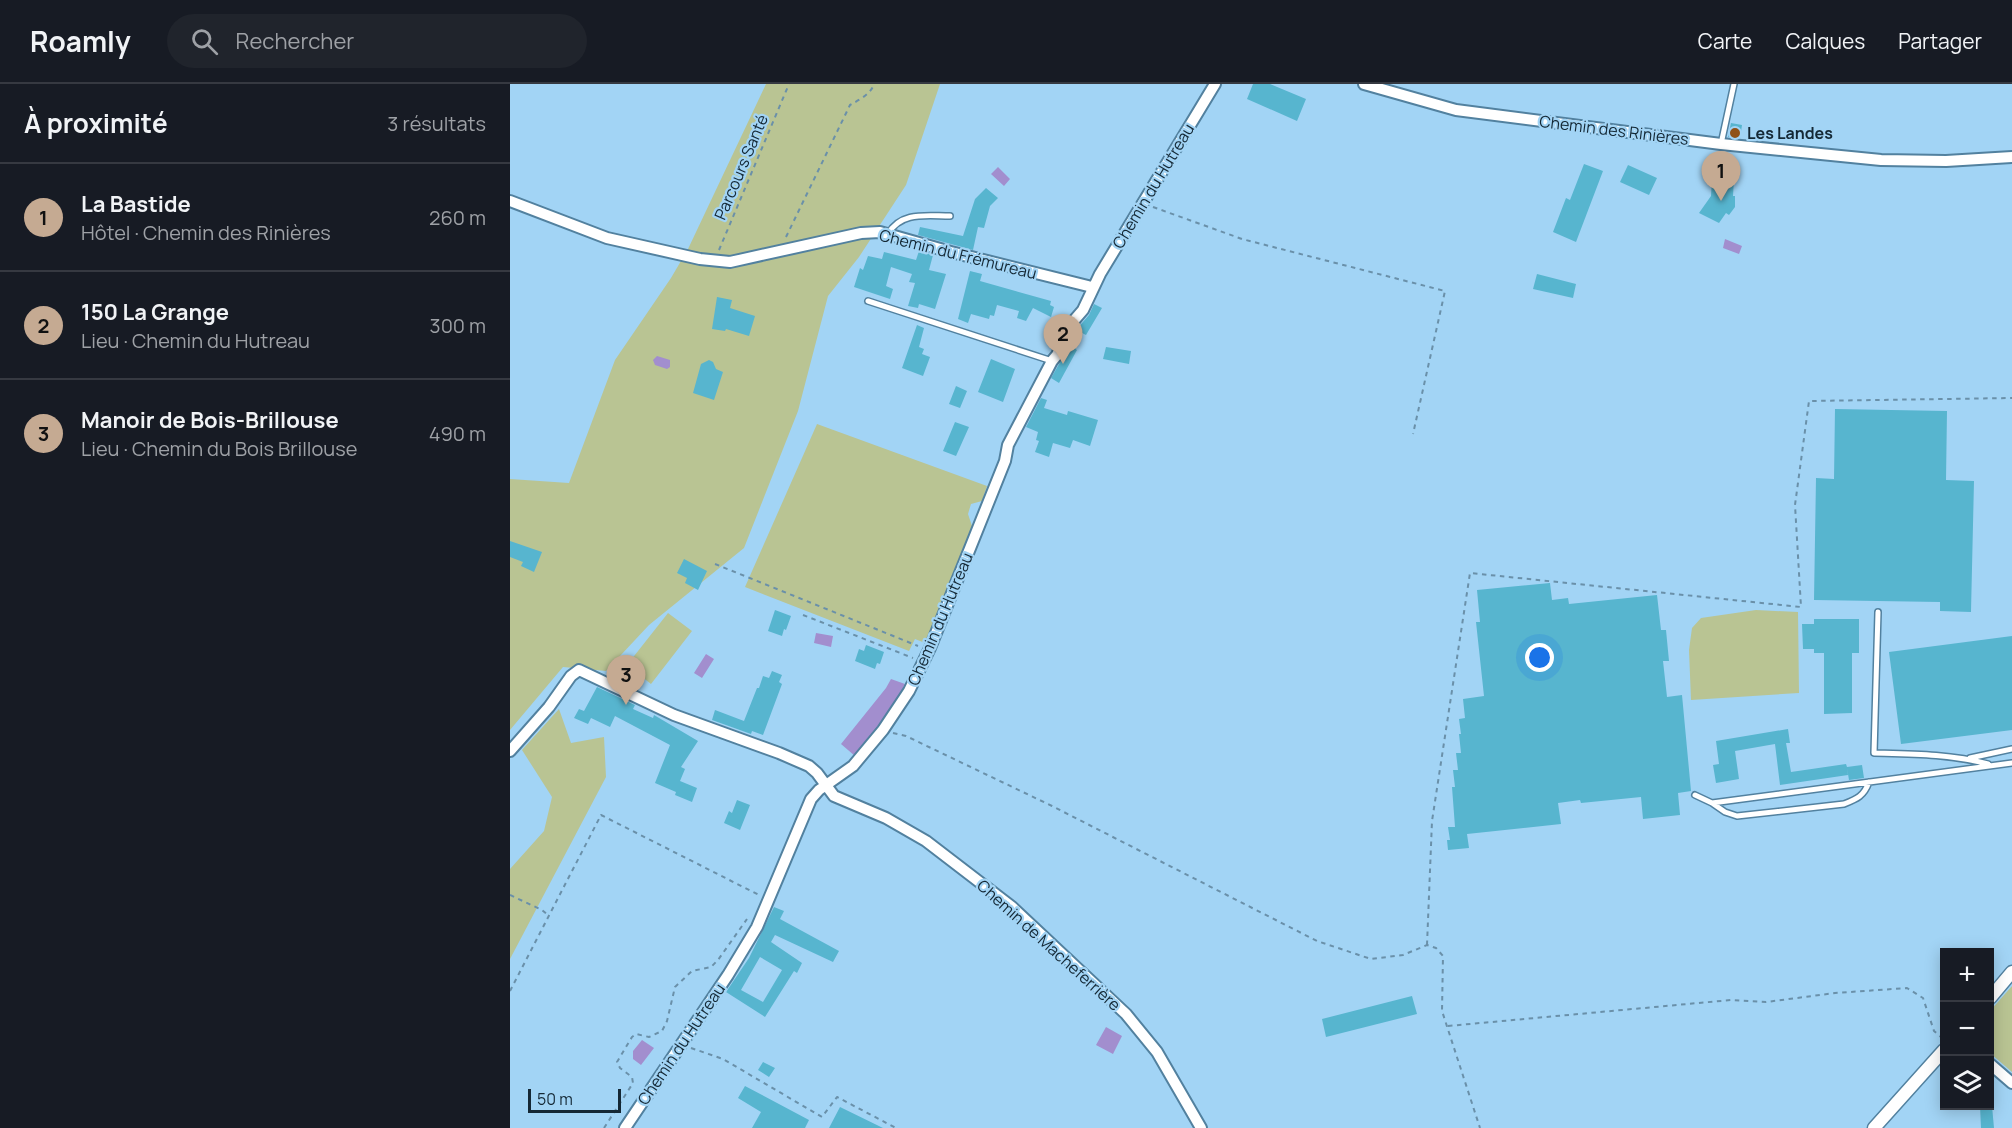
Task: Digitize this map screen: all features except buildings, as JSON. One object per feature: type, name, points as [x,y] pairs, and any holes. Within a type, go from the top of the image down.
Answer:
[{"type":"street","name":"Chemin du Hutreau","points":[[625,1128],[728,975],[757,927],[807,806],[815,794],[853,766],[883,730],[909,691],[929,651],[1005,461],[1008,445],[1057,355],[1070,325],[1083,310],[1092,288],[1215,84]]},
{"type":"street","name":"Chemin des Rinières","points":[[1364,84],[1456,110],[1721,144],[1881,160],[1946,161],[2012,158]]},
{"type":"street","name":"Chemin du Frémureau","points":[[510,201],[607,238],[691,257],[730,262],[861,233],[880,232],[1092,288]]},
{"type":"street","name":"Chemin de Macheferrière","points":[[510,751],[549,707],[577,670],[588,673],[674,715],[809,766],[834,796],[886,818],[926,841],[1012,907],[1126,1014],[1157,1052],[1201,1128]]},
{"type":"street","points":[[1994,992],[2012,972]]},
{"type":"street","points":[[1874,1128],[1940,1054]]},
{"type":"street","points":[[1994,1068],[2012,1083]]},
{"type":"lane","points":[[1721,144],[1734,84]]},
{"type":"lane","points":[[888,234],[893,225],[908,216],[950,216]]},
{"type":"lane","points":[[868,301],[1052,361]]},
{"type":"lane","points":[[1878,612],[1874,753],[1934,754],[1992,766]]},
{"type":"lane","points":[[1967,759],[2012,748]]},
{"type":"lane","points":[[1712,802],[2012,763]]},
{"type":"lane","points":[[1695,795],[1737,816],[1844,804],[1858,799],[1866,792],[1869,782]]},
{"type":"path","name":"Parcours Santé","points":[[715,260],[789,84]]},
{"type":"path","points":[[780,251],[849,105],[860,100],[873,89],[874,84]]},
{"type":"path","points":[[1142,203],[1242,239],[1445,291],[1413,435]]},
{"type":"path","points":[[1427,945],[1432,822],[1470,573],[1801,607],[1796,505],[1809,401],[2012,398]]},
{"type":"path","points":[[715,564],[929,651]]},
{"type":"path","points":[[804,615],[924,662]]},
{"type":"path","points":[[883,730],[906,736],[1052,806],[1317,941],[1371,959],[1403,955],[1427,945],[1436,948],[1443,956],[1442,1011],[1480,1128]]},
{"type":"path","points":[[510,991],[601,815],[759,895],[756,901]]},
{"type":"path","points":[[510,896],[542,910],[549,916]]},
{"type":"path","points":[[604,1128],[633,1083],[632,1077],[620,1068],[617,1062],[632,1037],[636,1034],[650,1037],[662,1030],[667,1021],[675,987],[692,971],[711,967],[748,917]]},
{"type":"path","points":[[1448,1026],[1731,1000],[1766,1002],[1846,992],[1907,988],[1923,998],[1934,1031],[1940,1036]]},
{"type":"path","points":[[681,1045],[723,1059],[822,1117],[837,1097],[896,1128]]},
{"type":"green space","points":[[766,84],[940,84],[906,185],[859,257],[828,296],[798,411],[744,548],[649,625],[606,671],[563,667],[510,730],[510,479],[569,483],[615,360],[688,249]]},
{"type":"green space","points":[[817,424],[987,486],[982,501],[971,504],[968,514],[972,526],[932,632],[925,643],[915,639],[909,651],[745,587]]},
{"type":"green space","points":[[1756,610],[1798,612],[1799,693],[1691,700],[1689,650],[1692,628],[1701,618]]},
{"type":"green space","points":[[668,613],[692,631],[651,684],[627,665]]},
{"type":"green space","points":[[559,709],[571,743],[604,737],[606,777],[510,959],[510,869],[544,831],[552,797],[522,750]]},
{"type":"green space","points":[[2012,986],[2012,1072],[1994,1056],[1994,1006]]},
{"type":"shaded area","points":[[998,167],[1010,179],[1004,186],[991,174]]},
{"type":"shaded area","points":[[1725,239],[1742,246],[1739,254],[1723,248]]},
{"type":"shaded area","points":[[657,356],[670,360],[670,367],[667,369],[655,365],[653,360]]},
{"type":"shaded area","points":[[816,633],[833,636],[831,647],[814,643]]},
{"type":"shaded area","points":[[706,654],[714,659],[702,678],[694,673]]},
{"type":"shaded area","points":[[891,679],[905,684],[892,709],[855,756],[841,744]]},
{"type":"shaded area","points":[[1106,1027],[1122,1036],[1113,1054],[1096,1045]]},
{"type":"shaded area","points":[[642,1040],[654,1048],[641,1065],[633,1059],[633,1051]]},
{"type":"place","name":"Les Landes","points":[[1735,133]]},
{"type":"place","name":"La Bastide","points":[[1721,201]]},
{"type":"place","name":"150 La Grange","points":[[1063,364]]},
{"type":"place","name":"Manoir de Bois-Brillouse","points":[[626,705]]}]
